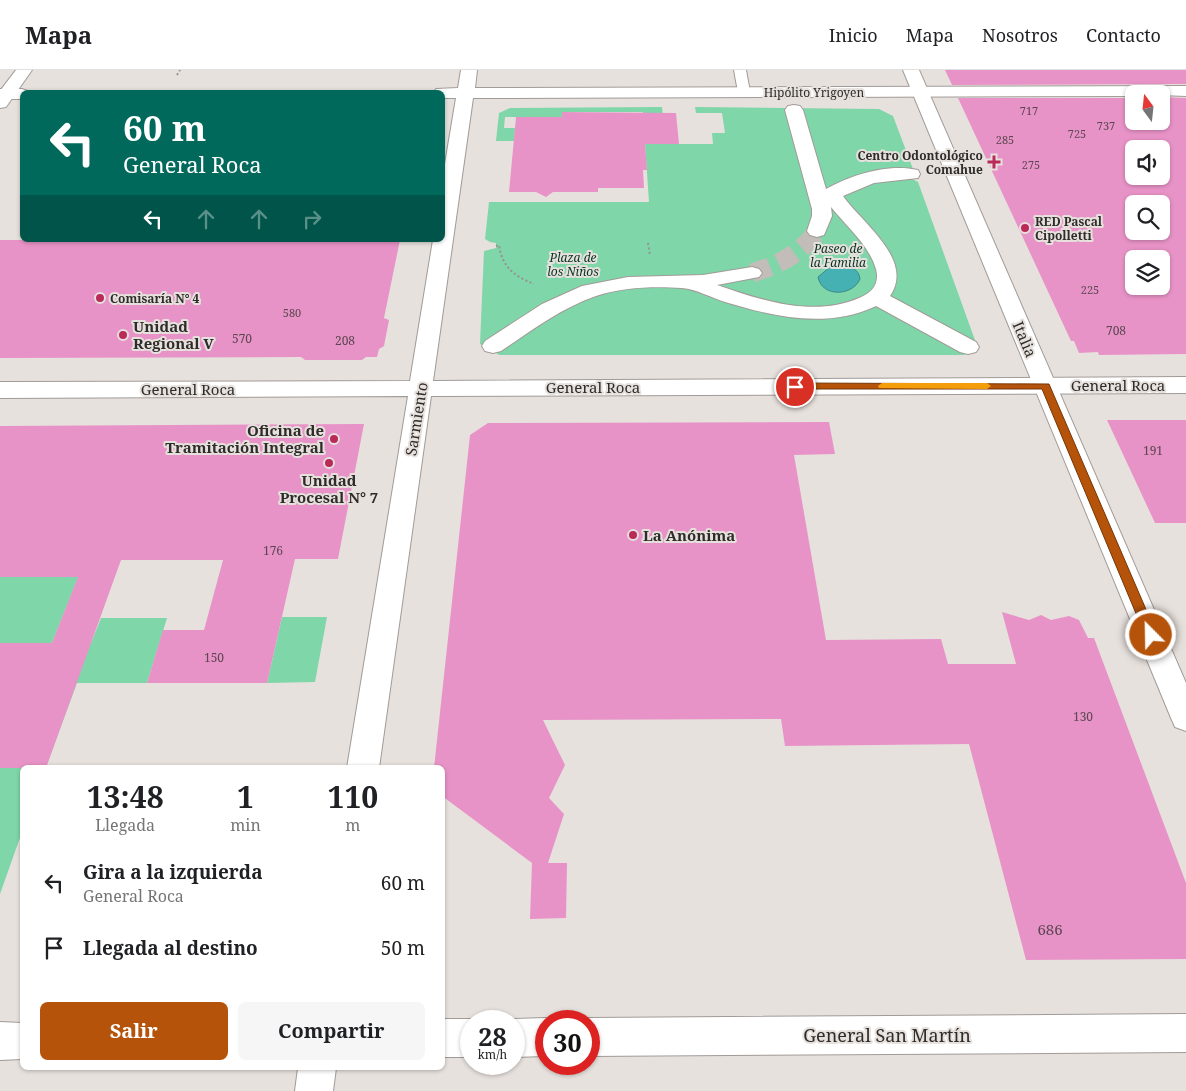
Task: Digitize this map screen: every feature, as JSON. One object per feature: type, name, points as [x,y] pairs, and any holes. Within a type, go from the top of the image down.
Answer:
[{"type":"street","points":[[7,96],[24,70]]},
{"type":"street","name":"Italia","points":[[911,70],[1186,718]]},
{"type":"street","name":"Hipólito Yrigoyen","points":[[459,85],[744,92],[1186,91]]},
{"type":"street","name":"Sarmiento","points":[[446,191],[459,85]]},
{"type":"street","points":[[688,282],[741,301],[789,311],[833,312],[859,307],[877,298],[886,287],[886,266],[877,251],[846,215],[826,198],[794,110]]},
{"type":"street","points":[[817,231],[826,198],[847,184],[864,178],[911,174]]},
{"type":"street","name":"Sarmiento","points":[[363,765],[421,388],[440,242]]},
{"type":"street","points":[[493,346],[550,309],[578,295],[602,288],[628,283],[688,282],[752,273]]},
{"type":"street","points":[[877,298],[968,347]]},
{"type":"street","name":"General Roca","points":[[0,390],[1186,385]]},
{"type":"street","name":"General San Martín","points":[[600,1037],[1186,1033]]},
{"type":"street","points":[[445,1038],[460,1038]]},
{"type":"street","points":[[0,1041],[20,1041]]},
{"type":"street","points":[[314,1091],[317,1070]]},
{"type":"lane","points":[[740,70],[744,92]]},
{"type":"path","points":[[177,75],[180,70]]},
{"type":"path","points":[[496,246],[499,246],[503,265],[519,278],[578,295]]},
{"type":"green space","points":[[662,107],[665,137],[645,137],[643,112],[562,112],[562,117],[505,117],[504,128],[515,128],[514,141],[496,141],[499,113],[510,108]]},
{"type":"green space","name":"Paseo de la Familia","points":[[695,107],[879,109],[893,116],[913,169],[912,179],[918,182],[976,343],[964,355],[500,355],[497,354],[497,351],[480,344],[484,251],[496,248],[496,243],[485,239],[489,202],[649,202],[645,144],[713,144],[712,133],[725,133],[722,113],[696,113]]},
{"type":"green space","points":[[89,550],[52,643],[91,643],[101,618],[167,618],[147,683],[77,683],[47,765],[20,765],[20,838],[0,894],[0,577]]},
{"type":"green space","points":[[282,617],[327,617],[315,682],[267,683]]},
{"type":"water","points":[[838,265],[852,268],[858,272],[860,279],[851,289],[845,291],[838,292],[825,289],[818,277],[830,267]]},
{"type":"building","points":[[945,70],[1186,70],[1186,84],[952,85]]},
{"type":"building","points":[[1170,97],[1186,98],[1186,354],[1099,355],[1098,352],[1079,353],[1074,341],[1071,341],[958,98],[1125,98],[1125,130],[1170,130]]},
{"type":"building","points":[[562,112],[676,113],[679,144],[645,144],[647,170],[643,170],[644,188],[598,188],[598,192],[553,192],[546,197],[536,192],[509,192],[516,117],[562,117]]},
{"type":"building","points":[[0,240],[20,240],[20,242],[400,242],[384,318],[389,320],[384,346],[379,349],[377,357],[366,357],[362,360],[305,360],[301,357],[0,358]]},
{"type":"building","points":[[1107,420],[1186,420],[1186,523],[1155,523]]},
{"type":"building","points":[[829,422],[835,454],[794,455],[826,640],[941,639],[948,664],[1016,664],[1002,612],[1029,620],[1041,615],[1051,620],[1069,616],[1079,620],[1088,638],[1094,638],[1186,883],[1186,959],[1026,960],[969,744],[785,746],[781,719],[543,720],[565,765],[549,798],[564,814],[548,863],[567,863],[566,918],[530,919],[532,863],[445,798],[445,765],[434,765],[470,435],[488,423]]},
{"type":"building","points":[[364,424],[338,559],[295,559],[267,683],[147,683],[163,630],[204,630],[223,560],[121,560],[47,765],[20,765],[20,768],[0,768],[0,643],[52,643],[78,577],[0,577],[0,426]]},
{"type":"tunnel","points":[[752,273],[788,258],[804,246],[817,231]]},
{"type":"slow traffic","points":[[882,386],[987,386]]},
{"type":"place","name":"Centro Odontológico Comahue","points":[[994,162]]},
{"type":"place","name":"RED Pascal Cipolletti","points":[[1025,228]]},
{"type":"place","name":"Comisaría N° 4","points":[[100,298]]},
{"type":"place","name":"Unidad Regional V","points":[[123,335]]},
{"type":"place","name":"Oficina de Tramitación Integral","points":[[334,439]]},
{"type":"place","name":"Unidad Procesal N° 7","points":[[329,463]]},
{"type":"place","name":"La Anónima","points":[[633,535]]},
{"type":"route","points":[[795,387],[1045,386],[1151,635]]},
{"type":"park label","name":"Plaza de los Niños","points":[[573,264]]}]
